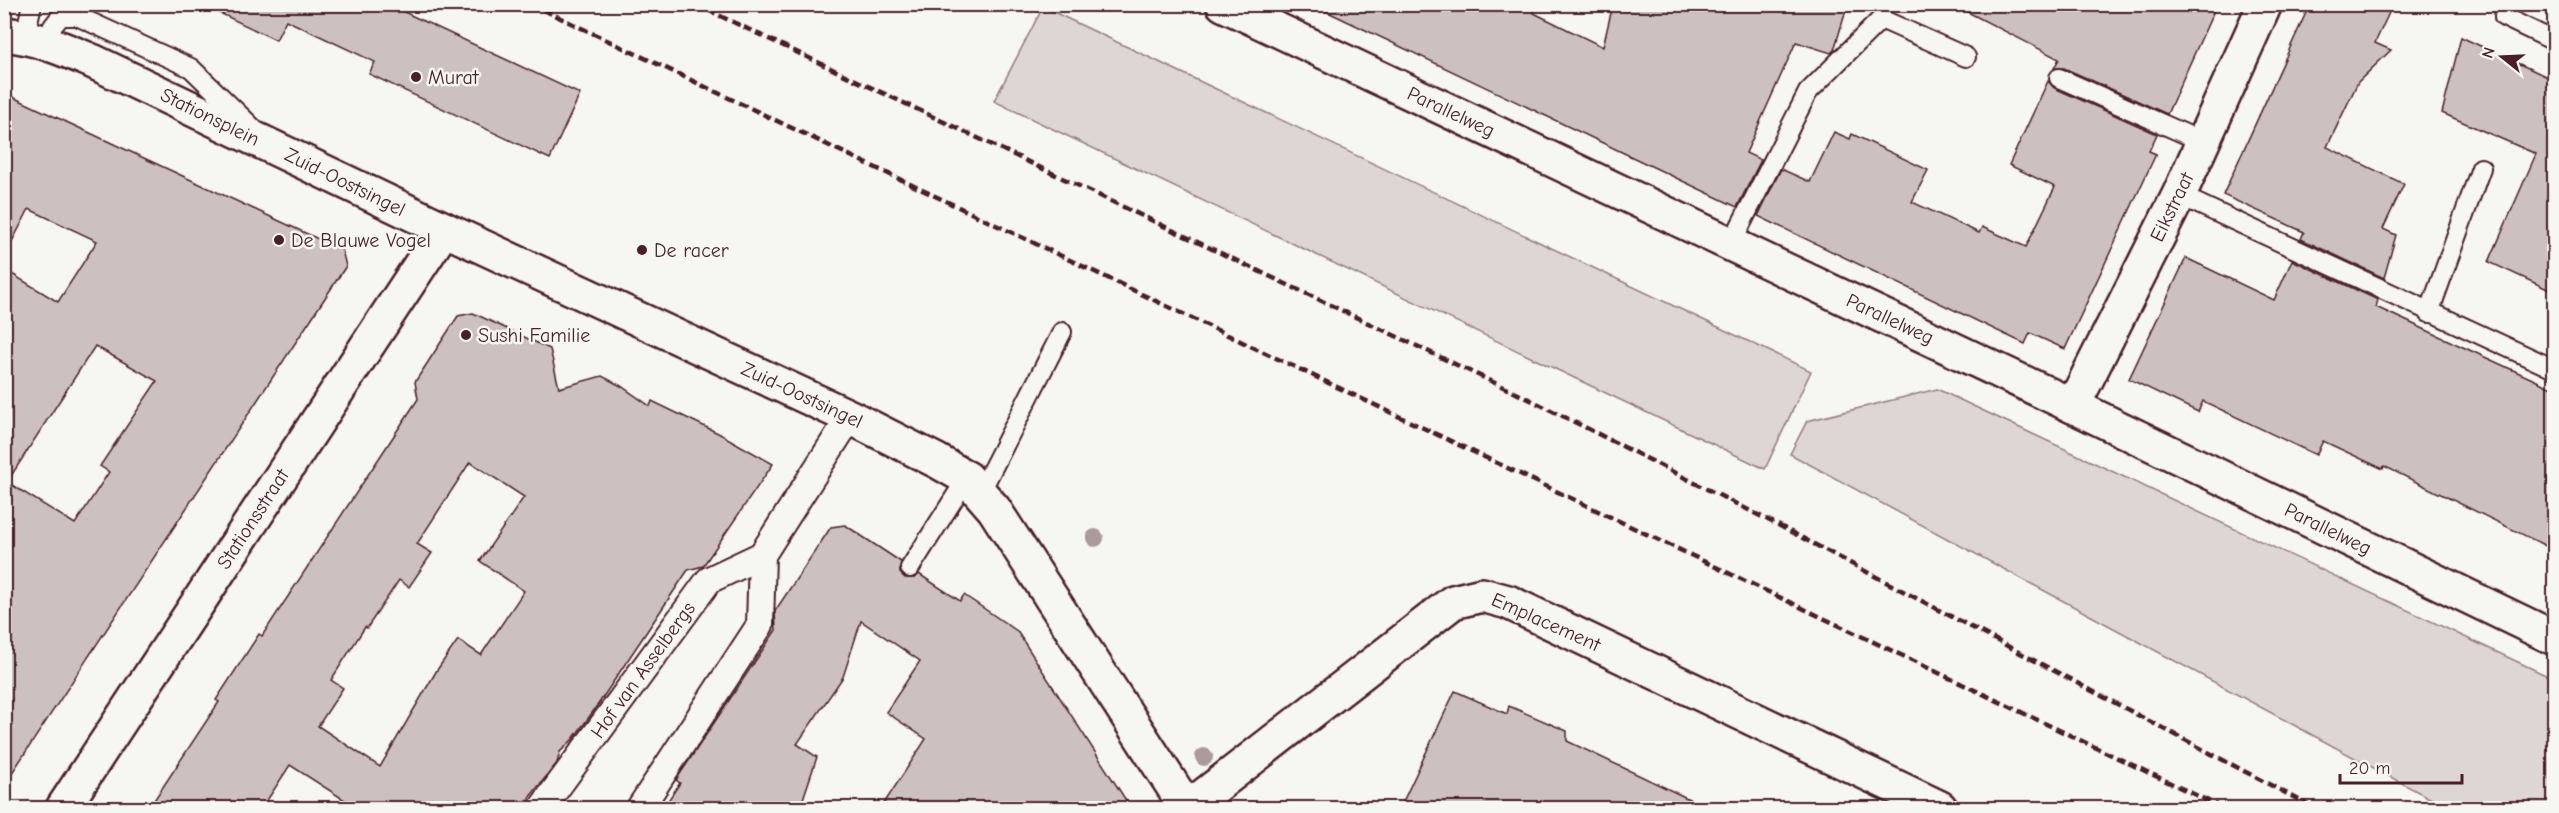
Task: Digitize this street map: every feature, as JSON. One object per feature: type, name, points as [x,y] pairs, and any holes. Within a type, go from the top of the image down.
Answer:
[{"type":"street","name":"Parallelweg","points":[[1223,4],[2073,406],[2554,638]]},
{"type":"street","name":"Eikstraat","points":[[2073,406],[2178,195],[2265,4]]},
{"type":"street","name":"Stationsplein","points":[[26,37],[92,61],[275,148]]},
{"type":"street","name":"Zuid-Oostsingel","points":[[275,148],[850,417],[974,486],[994,509],[1188,808]]},
{"type":"street","name":"Stationsstraat","points":[[63,808],[444,229]]},
{"type":"street","points":[[640,808],[760,625],[762,555],[850,417]]},
{"type":"street","name":"Hof van Asselbergs","points":[[542,808],[708,580],[762,555]]},
{"type":"street","name":"Emplacement","points":[[1188,808],[1453,602],[1482,594],[1508,602],[1940,808]]},
{"type":"lane","name":"Stationsplein","points":[[26,37],[32,4]]},
{"type":"lane","points":[[2506,4],[2504,17],[2554,41]]},
{"type":"lane","points":[[1731,244],[1808,92],[1881,12],[1966,57]]},
{"type":"lane","points":[[2060,78],[2203,142]]},
{"type":"lane","points":[[2429,313],[2481,168]]},
{"type":"lane","points":[[2178,195],[2554,369]]},
{"type":"lane","points":[[910,568],[974,486],[1062,332]]},
{"type":"shaded area","points":[[1043,7],[1811,371],[1765,469],[994,101]]},
{"type":"shaded area","points":[[1937,389],[2554,679],[2554,808],[2448,808],[1790,454],[1807,421]]},
{"type":"building","points":[[201,4],[387,4],[580,94],[550,159],[369,74],[375,62],[286,20],[276,40]]},
{"type":"building","points":[[1311,4],[1536,4],[1534,13],[1603,47],[1613,4],[1848,4],[1834,50],[1831,53],[1796,42],[1746,153],[1761,160],[1737,207]]},
{"type":"building","points":[[1952,4],[2217,4],[2167,114],[2064,68],[2054,68],[2059,59]]},
{"type":"building","points":[[2310,4],[2393,4],[2375,43],[2391,50],[2358,82],[2327,147],[2404,184],[2383,229],[2396,235],[2384,278],[2301,239],[2304,232],[2223,195]]},
{"type":"building","points":[[2461,37],[2554,80],[2554,292],[2489,262],[2536,154],[2442,113]]},
{"type":"building","points":[[2048,81],[2054,88],[2157,134],[2149,151],[2156,154],[2065,349],[2030,333],[2025,344],[1758,216],[1781,169],[1810,182],[1834,132],[1850,139],[1852,134],[1928,170],[1912,202],[1979,233],[1982,227],[2026,247],[2055,187],[2009,165]]},
{"type":"building","points":[[4,93],[342,250],[346,266],[4,785],[4,269],[58,302],[97,241],[29,209],[4,257]],"holes":[[[95,346],[157,381],[100,466],[109,472],[75,524],[7,482]]]},
{"type":"building","points":[[2186,258],[2274,300],[2292,260],[2378,300],[2376,307],[2554,389],[2554,550],[2384,466],[2383,469],[2323,441],[2316,455],[2203,401],[2198,412],[2129,379]]},
{"type":"building","points":[[473,313],[550,349],[559,388],[602,376],[650,406],[652,401],[720,434],[773,464],[703,566],[688,570],[595,709],[573,739],[560,752],[557,763],[521,808],[357,808],[290,765],[262,808],[149,808],[219,702],[216,700],[259,634],[262,636],[418,399],[415,382],[458,316]],"holes":[[[470,462],[524,497],[480,561],[524,591],[481,655],[458,640],[437,670],[380,767],[318,726],[343,688],[331,680],[365,627],[367,628],[399,580],[409,587],[432,553],[417,544]]]},
{"type":"building","points":[[845,525],[901,562],[900,573],[905,578],[915,578],[919,574],[960,601],[964,595],[1017,631],[1131,808],[881,808],[926,739],[886,712],[920,661],[861,621],[843,677],[797,744],[817,757],[800,808],[663,808],[680,783],[676,780],[776,630],[775,611],[831,527]]},
{"type":"building","points":[[1455,691],[1507,714],[1509,706],[1567,731],[1567,741],[1708,808],[1400,808]]},
{"type":"railway","points":[[531,4],[2223,808]]},
{"type":"railway","points":[[695,4],[1535,402],[1776,524],[2314,808]]},
{"type":"place","name":"Murat","points":[[416,77]]},
{"type":"place","name":"De Blauwe Vogel","points":[[279,240]]},
{"type":"place","name":"De racer","points":[[642,250]]},
{"type":"place","name":"Sushi Familie","points":[[466,335]]}]
